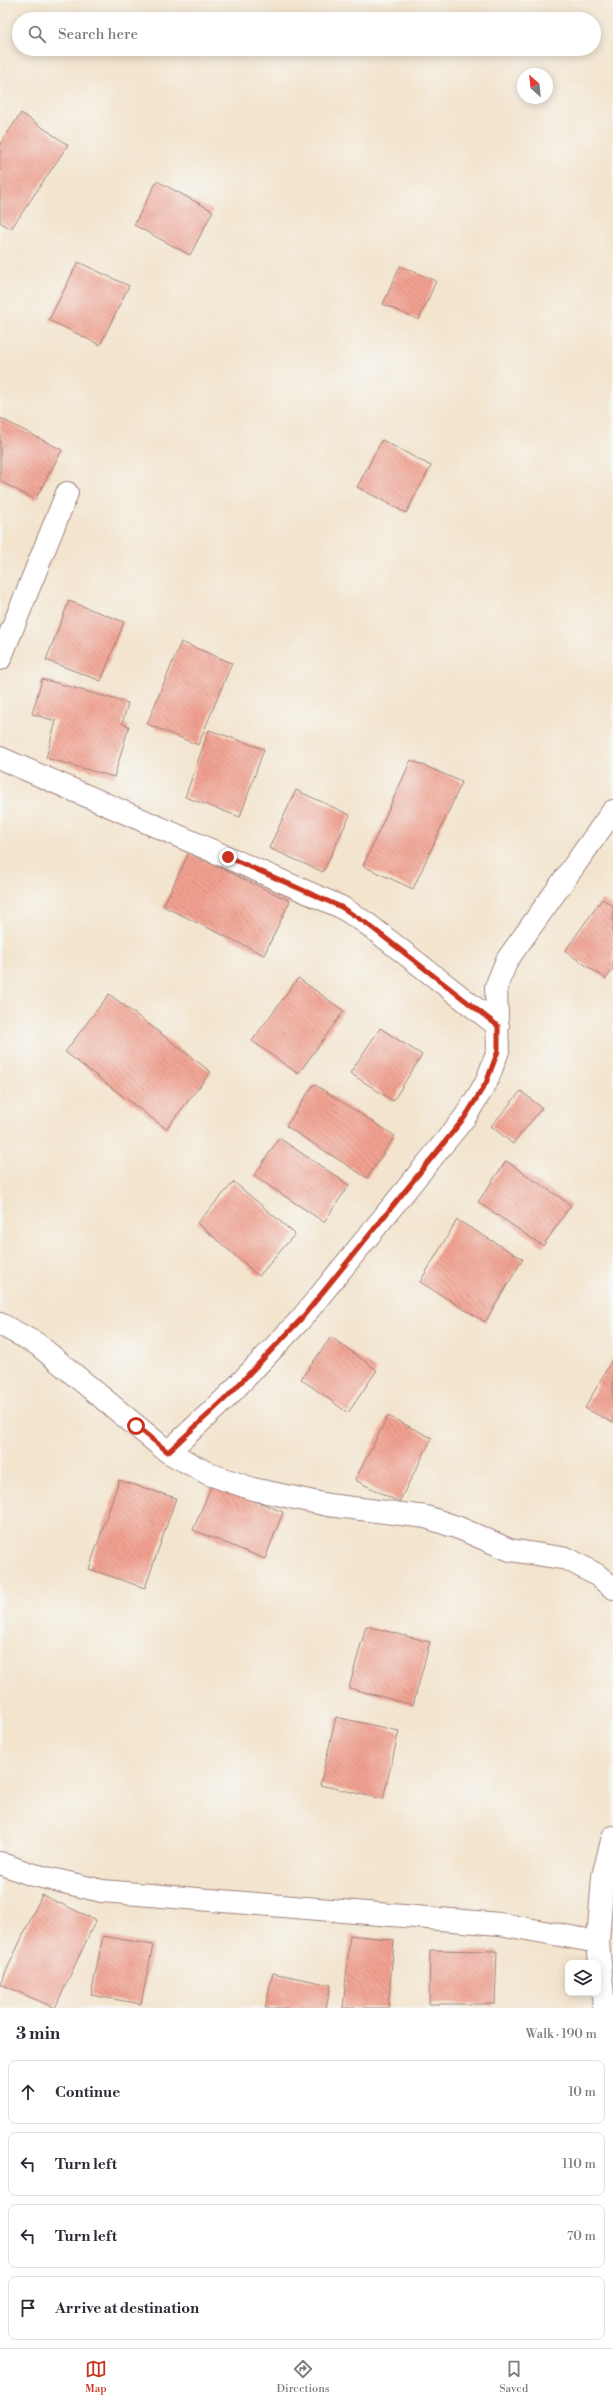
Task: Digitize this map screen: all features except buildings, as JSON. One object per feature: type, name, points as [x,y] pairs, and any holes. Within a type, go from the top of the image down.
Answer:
[{"type":"street","points":[[0,659],[67,493]]},
{"type":"street","points":[[0,758],[341,907],[366,923],[498,1026]]},
{"type":"street","points":[[168,1452],[227,1397],[301,1319],[465,1117],[486,1083],[498,1051],[496,987],[507,960],[613,811]]},
{"type":"street","points":[[0,1324],[37,1344],[168,1452],[209,1474],[253,1489],[328,1505],[426,1517],[459,1528],[510,1550],[568,1559],[597,1576],[613,1588]]},
{"type":"street","points":[[604,2008],[598,1942],[603,1876],[613,1837]]},
{"type":"street","points":[[0,1864],[30,1874],[102,1891],[500,1924],[598,1942]]},
{"type":"route","points":[[136,1426],[168,1452],[227,1397],[301,1319],[465,1117],[486,1083],[498,1051],[498,1026],[366,923],[341,907],[228,857]]}]
